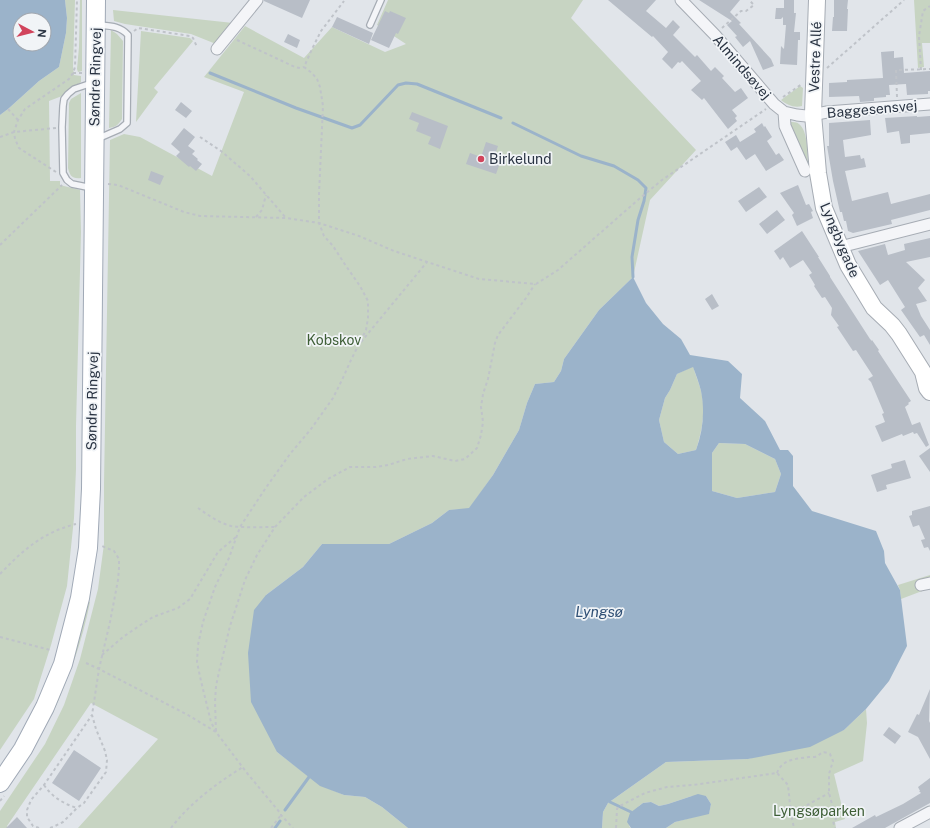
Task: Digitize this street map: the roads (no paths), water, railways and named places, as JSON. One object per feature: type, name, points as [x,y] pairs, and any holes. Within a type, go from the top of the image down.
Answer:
[{"type":"main road","name":"Søndre Ringvej","points":[[0,783],[23,748],[46,707],[63,664],[80,598],[88,540],[91,489],[95,140],[89,80],[96,25],[96,0]]},
{"type":"street","points":[[217,49],[257,0]]},
{"type":"street","name":"Almindsøvej","points":[[681,0],[715,35],[774,104],[784,112],[806,116],[813,114]]},
{"type":"street","name":"Vestre Allé","points":[[813,114],[817,0]]},
{"type":"street","name":"Baggesensvej","points":[[813,114],[930,104]]},
{"type":"street","points":[[784,112],[785,126],[805,171]]},
{"type":"street","name":"Lyngbygade","points":[[813,114],[820,190],[824,208],[840,247],[848,266],[874,308],[900,334],[926,371],[927,388],[930,392]]},
{"type":"street","points":[[840,247],[930,224]]},
{"type":"street","points":[[900,828],[930,812]]},
{"type":"lane","points":[[370,25],[381,0]]},
{"type":"lane","points":[[95,140],[120,130],[127,123],[128,35],[116,27],[96,25]]},
{"type":"lane","points":[[89,80],[74,89],[64,99],[62,127],[62,173],[72,184],[94,186]]},
{"type":"water","points":[[0,0],[65,0],[67,18],[66,33],[59,67],[39,81],[0,115]]},
{"type":"water","name":"Lyngsø","points":[[633,277],[646,303],[663,324],[681,339],[690,355],[728,361],[742,374],[740,398],[765,421],[780,450],[788,450],[793,456],[793,486],[812,511],[876,531],[884,551],[885,563],[900,590],[907,646],[889,681],[866,709],[844,730],[810,747],[748,759],[666,762],[608,803],[603,812],[602,828],[408,828],[382,807],[365,797],[344,795],[320,786],[277,752],[251,702],[248,653],[254,610],[266,595],[303,567],[322,544],[389,544],[432,523],[449,510],[469,508],[493,475],[519,430],[527,403],[535,384],[554,382],[561,371],[564,359],[599,310]],"holes":[[[693,367],[701,391],[703,413],[702,428],[696,450],[678,454],[664,442],[659,420],[665,398],[677,374]],[[719,443],[745,444],[775,459],[781,474],[775,492],[737,498],[712,491],[712,453]]]},
{"type":"water","points":[[698,794],[706,796],[711,804],[709,814],[675,822],[666,828],[631,828],[627,822],[630,813],[643,803],[651,802],[659,806]]},
{"type":"waterway","points":[[210,73],[296,108],[352,128],[360,125],[398,85],[406,83],[417,84],[501,118]]},
{"type":"waterway","points":[[513,123],[581,156],[614,166],[638,180],[646,188],[644,201],[638,220],[632,257],[633,277]]},
{"type":"waterway","points":[[285,810],[309,777]]},
{"type":"waterway","points":[[610,802],[631,812]]},
{"type":"waterway","points":[[275,828],[280,821]]},
{"type":"place","name":"Birkelund","points":[[481,159]]},
{"type":"park label","name":"Kobskov","points":[[334,340]]},
{"type":"park label","name":"Lyngsøparken","points":[[819,811]]}]
